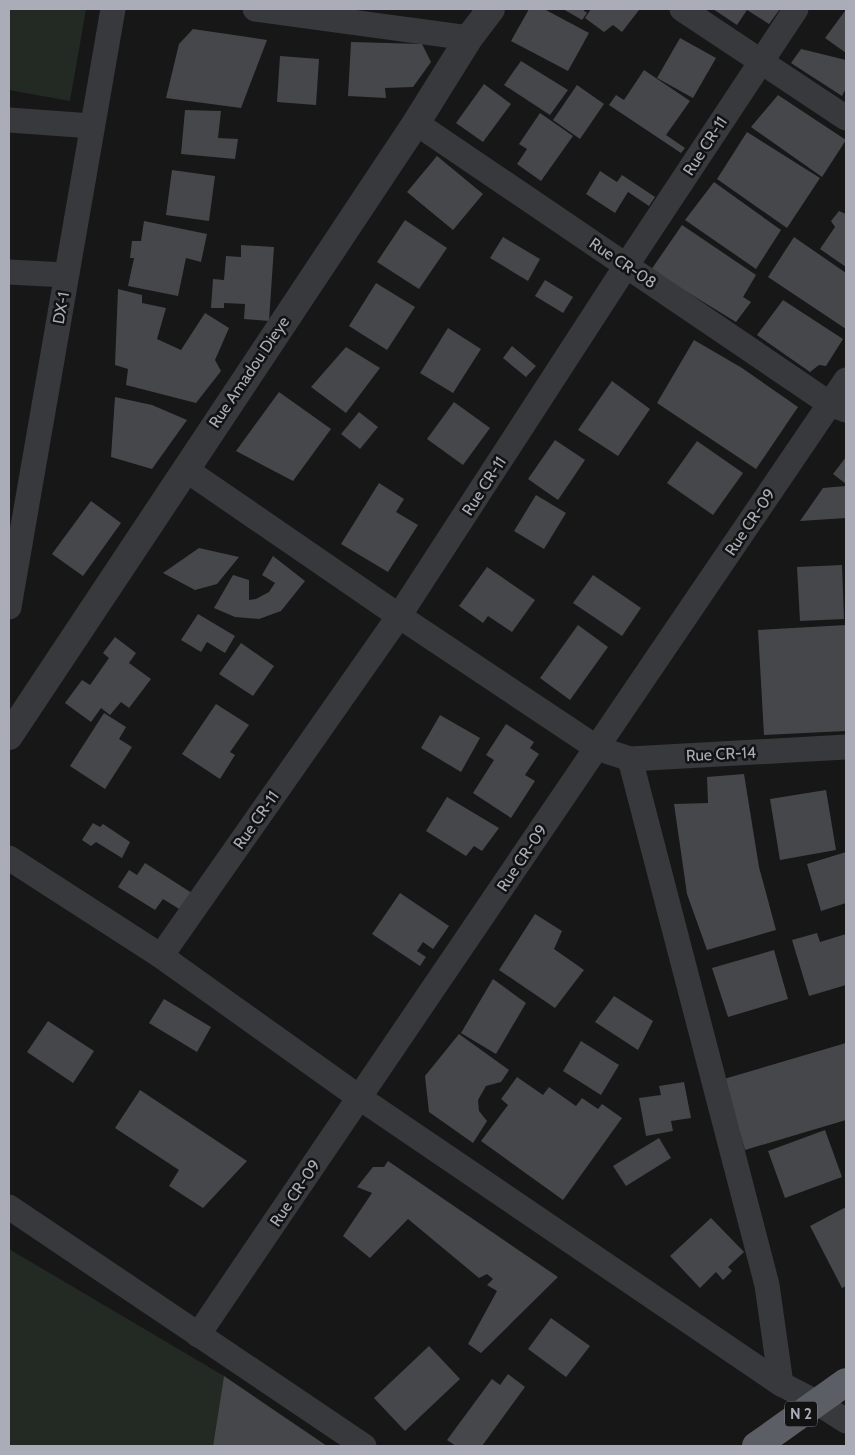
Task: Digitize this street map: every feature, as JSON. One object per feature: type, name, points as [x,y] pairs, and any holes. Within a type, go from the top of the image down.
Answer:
[{"type":"highway","name":"N 2","points":[[756,1446],[846,1382]]},
{"type":"street","name":"DX-1","points":[[9,607],[112,9]]},
{"type":"street","points":[[254,9],[469,38]]},
{"type":"street","name":"Rue Amadou Dieye","points":[[9,736],[416,122],[469,38],[491,9]]},
{"type":"street","points":[[682,9],[846,118]]},
{"type":"street","name":"Rue CR-11","points":[[161,956],[399,616],[626,266],[796,9]]},
{"type":"street","points":[[9,120],[92,126]]},
{"type":"street","name":"Rue CR-08","points":[[416,122],[626,266],[838,407]]},
{"type":"street","points":[[9,272],[66,275]]},
{"type":"street","name":"Rue CR-09","points":[[198,1335],[597,748],[838,407],[846,380]]},
{"type":"street","name":"Rue CR-14","points":[[185,469],[399,616],[597,748],[630,759],[846,747]]},
{"type":"street","points":[[630,759],[767,1285],[781,1384]]},
{"type":"street","points":[[9,858],[161,956],[360,1098],[781,1384],[818,1403],[846,1421]]},
{"type":"street","points":[[9,1207],[364,1446]]},
{"type":"shaded area","points":[[9,9],[86,9],[70,101],[9,90]]},
{"type":"shaded area","points":[[9,1249],[224,1376],[213,1446],[9,1446]]},
{"type":"building","points":[[529,9],[544,9],[589,33],[568,71],[511,41]]},
{"type":"building","points":[[563,9],[582,9],[587,13],[582,20]]},
{"type":"building","points":[[591,9],[639,10],[622,32],[613,25],[604,32],[585,18]]},
{"type":"building","points":[[713,9],[780,9],[769,24],[747,10],[737,25]]},
{"type":"building","points":[[846,12],[846,53],[825,38]]},
{"type":"building","points":[[193,29],[267,40],[241,108],[166,98],[179,44]]},
{"type":"building","points":[[680,38],[716,58],[693,98],[657,78]]},
{"type":"building","points":[[351,42],[422,44],[431,62],[413,87],[385,88],[386,98],[348,96]]},
{"type":"building","points":[[801,49],[846,60],[846,88],[842,96],[791,63]]},
{"type":"building","points":[[280,56],[319,59],[316,105],[277,102]]},
{"type":"building","points":[[521,61],[568,90],[550,115],[504,85]]},
{"type":"building","points":[[644,70],[690,101],[666,135],[685,148],[681,153],[609,105],[616,95],[624,100]]},
{"type":"building","points":[[484,84],[511,104],[483,142],[456,123]]},
{"type":"building","points":[[577,85],[604,104],[580,139],[553,120]]},
{"type":"building","points":[[778,95],[846,140],[822,177],[751,127]]},
{"type":"building","points":[[185,110],[221,111],[218,138],[238,139],[235,159],[181,154]]},
{"type":"building","points":[[540,113],[573,136],[541,181],[517,164],[527,149],[519,144]]},
{"type":"building","points":[[747,132],[820,178],[787,228],[717,179]]},
{"type":"building","points":[[437,156],[483,194],[453,230],[407,192]]},
{"type":"building","points":[[172,170],[215,176],[209,221],[166,215]]},
{"type":"building","points":[[600,171],[617,182],[622,175],[655,197],[649,206],[628,192],[615,213],[586,194]]},
{"type":"building","points":[[714,182],[781,230],[756,269],[685,220]]},
{"type":"building","points":[[839,211],[846,214],[846,267],[820,249],[835,227],[831,221]]},
{"type":"building","points":[[405,220],[447,248],[419,289],[377,262]]},
{"type":"building","points":[[144,221],[207,234],[201,262],[186,258],[178,296],[128,286],[134,258],[130,258],[132,241],[141,241]]},
{"type":"building","points":[[682,225],[756,275],[743,297],[751,302],[736,322],[651,270]]},
{"type":"building","points":[[503,237],[540,259],[528,281],[490,258]]},
{"type":"building","points":[[794,237],[846,273],[846,329],[768,277]]},
{"type":"building","points":[[241,245],[274,247],[269,321],[244,319],[245,304],[224,303],[224,308],[211,308],[213,279],[224,280],[226,256],[241,257]]},
{"type":"building","points":[[545,280],[573,297],[563,313],[535,296]]},
{"type":"building","points":[[376,283],[415,307],[387,350],[349,326]]},
{"type":"building","points":[[118,289],[142,295],[142,303],[166,308],[157,339],[181,350],[205,313],[229,328],[215,360],[221,371],[196,403],[126,385],[128,369],[115,365]]},
{"type":"building","points":[[783,300],[843,339],[826,366],[819,365],[810,372],[757,335]]},
{"type":"building","points":[[448,328],[481,349],[453,393],[420,373]]},
{"type":"building","points":[[694,340],[742,368],[798,407],[756,469],[657,403]]},
{"type":"building","points":[[512,346],[536,366],[526,377],[503,358]]},
{"type":"building","points":[[346,347],[380,368],[346,413],[311,387]]},
{"type":"building","points":[[612,381],[650,409],[618,456],[578,430]]},
{"type":"building","points":[[279,392],[331,429],[293,481],[236,451]]},
{"type":"building","points":[[115,397],[152,405],[187,420],[152,469],[111,457]]},
{"type":"building","points":[[454,402],[490,428],[463,465],[427,439]]},
{"type":"building","points":[[359,412],[378,427],[360,449],[341,434]]},
{"type":"building","points":[[555,440],[585,460],[558,500],[528,479]]},
{"type":"building","points":[[697,441],[743,473],[713,515],[667,483]]},
{"type":"building","points":[[846,457],[846,484],[833,474]]},
{"type":"building","points":[[379,483],[404,499],[396,512],[418,525],[388,572],[341,544]]},
{"type":"building","points":[[846,486],[846,518],[800,521],[823,488]]},
{"type":"building","points":[[536,495],[566,513],[544,549],[514,531]]},
{"type":"building","points":[[91,501],[121,523],[83,576],[52,554]]},
{"type":"building","points":[[199,548],[239,557],[217,584],[195,590],[163,573]]},
{"type":"building","points":[[273,556],[305,581],[281,611],[259,619],[235,617],[214,608],[233,575],[249,580],[249,600],[256,599],[269,592],[275,583],[262,575]]},
{"type":"building","points":[[842,565],[844,619],[800,621],[797,567]]},
{"type":"building","points":[[487,567],[535,600],[512,632],[488,616],[483,623],[459,606]]},
{"type":"building","points":[[593,575],[641,608],[622,636],[573,603]]},
{"type":"building","points":[[198,614],[235,636],[225,653],[207,642],[201,652],[181,640]]},
{"type":"building","points":[[578,625],[608,647],[570,700],[540,678]]},
{"type":"building","points":[[846,625],[846,731],[764,735],[758,630]]},
{"type":"building","points":[[115,637],[136,653],[129,663],[151,679],[129,708],[121,702],[110,715],[101,708],[91,722],[65,703],[82,680],[90,685],[109,658],[103,653]]},
{"type":"building","points":[[241,643],[274,666],[253,696],[219,674]]},
{"type":"building","points":[[216,704],[249,725],[230,752],[235,755],[220,779],[182,754]]},
{"type":"building","points":[[104,713],[126,727],[119,739],[132,747],[105,789],[70,766]]},
{"type":"building","points":[[440,715],[480,738],[461,772],[421,748]]},
{"type":"building","points":[[506,724],[534,742],[530,748],[539,754],[525,775],[535,781],[511,818],[473,793],[494,760],[486,755]]},
{"type":"building","points":[[744,774],[759,867],[776,930],[707,950],[687,894],[674,804],[708,803],[707,777]]},
{"type":"building","points":[[826,790],[836,850],[780,860],[770,799]]},
{"type":"building","points":[[447,797],[499,828],[482,851],[474,846],[466,856],[426,831]]},
{"type":"building","points":[[93,823],[100,827],[103,824],[130,842],[122,858],[96,842],[91,846],[82,840]]},
{"type":"building","points":[[846,852],[846,903],[821,911],[807,864]]},
{"type":"building","points":[[145,863],[195,895],[184,912],[163,899],[155,910],[118,887],[129,870],[137,875]]},
{"type":"building","points":[[400,893],[449,926],[433,949],[423,942],[417,951],[426,957],[420,966],[372,934]]},
{"type":"building","points":[[535,914],[562,931],[554,949],[584,970],[555,1008],[499,970]]},
{"type":"building","points":[[817,933],[820,942],[846,934],[846,985],[809,996],[792,940]]},
{"type":"building","points":[[774,950],[788,999],[728,1017],[712,968]]},
{"type":"building","points":[[493,979],[526,1003],[496,1054],[461,1033]]},
{"type":"building","points":[[614,996],[653,1021],[638,1050],[595,1022]]},
{"type":"building","points":[[164,999],[211,1027],[197,1052],[149,1023]]},
{"type":"building","points":[[48,1021],[94,1051],[73,1083],[27,1052]]},
{"type":"building","points":[[459,1034],[509,1070],[501,1082],[486,1086],[478,1100],[479,1111],[487,1121],[473,1143],[429,1112],[425,1076]]},
{"type":"building","points":[[581,1041],[619,1065],[601,1095],[563,1071]]},
{"type":"building","points":[[846,1043],[846,1120],[745,1150],[724,1079]]},
{"type":"building","points":[[517,1077],[543,1095],[549,1087],[576,1106],[582,1098],[598,1109],[602,1104],[622,1118],[563,1200],[481,1141],[508,1105],[501,1099]]},
{"type":"building","points":[[684,1082],[691,1118],[671,1121],[673,1131],[646,1136],[639,1098],[661,1095],[659,1086]]},
{"type":"building","points":[[140,1090],[247,1161],[203,1208],[169,1186],[179,1170],[115,1128]]},
{"type":"building","points":[[825,1130],[842,1177],[785,1198],[768,1151]]},
{"type":"building","points":[[659,1138],[671,1158],[626,1186],[613,1166]]},
{"type":"building","points":[[388,1161],[558,1277],[481,1353],[468,1344],[497,1291],[487,1285],[493,1279],[487,1274],[479,1278],[408,1219],[370,1258],[343,1236],[372,1193],[357,1187],[373,1167],[384,1167]]},
{"type":"building","points":[[846,1207],[846,1286],[842,1288],[810,1226]]},
{"type":"building","points":[[711,1218],[744,1252],[728,1267],[732,1271],[723,1280],[716,1272],[700,1288],[670,1256]]},
{"type":"building","points":[[551,1318],[590,1346],[566,1377],[528,1349]]},
{"type":"building","points":[[429,1346],[460,1379],[405,1431],[374,1398]]},
{"type":"building","points":[[508,1374],[525,1387],[482,1446],[456,1446],[447,1440],[492,1379],[500,1385]]},
{"type":"building","points":[[224,1376],[327,1446],[213,1446]]}]
